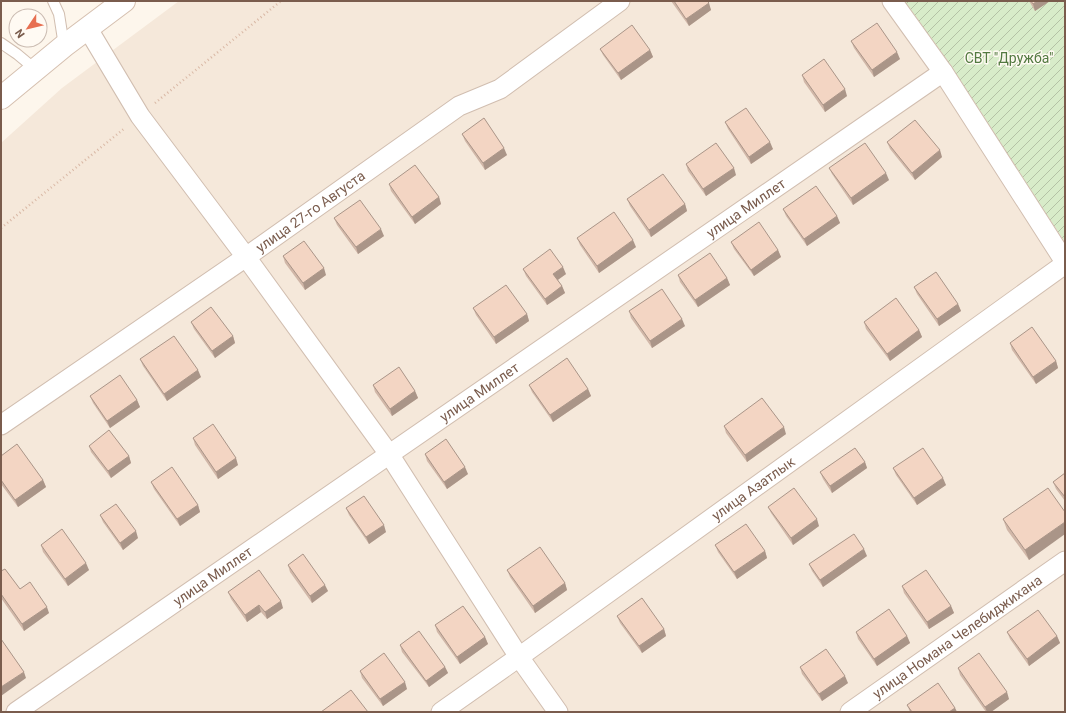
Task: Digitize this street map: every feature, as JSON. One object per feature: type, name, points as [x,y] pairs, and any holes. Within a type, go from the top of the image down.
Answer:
[{"type":"main road","points":[[1,98],[64,46],[124,1]]},
{"type":"street","name":"улица 27-го Августа","points":[[1,425],[246,257],[459,106],[500,89],[620,1]]},
{"type":"street","points":[[892,1],[943,72],[1065,263]]},
{"type":"street","points":[[88,29],[140,116],[246,257],[389,454],[519,657],[558,712]]},
{"type":"street","name":"улица Миллет","points":[[16,712],[943,72]]},
{"type":"street","name":"улица Азатлык","points":[[441,712],[1065,263]]},
{"type":"street","name":"улица Номана Челебиджихана","points":[[850,712],[1065,561]]},
{"type":"lane","points":[[53,1],[59,14],[64,46]]},
{"type":"lane","points":[[1,43],[17,54],[35,70]]},
{"type":"shaded area","points":[[179,1],[903,1],[1065,242],[1065,712],[1,712],[1,143],[62,88]]},
{"type":"green space","name":"СВТ \"Дружба\"","points":[[903,1],[1065,1],[1065,242]]},
{"type":"building","points":[[674,1],[707,1],[709,3],[686,19]]},
{"type":"building","points":[[877,23],[897,52],[872,70],[851,41]]},
{"type":"building","points":[[632,25],[650,50],[618,73],[600,49]]},
{"type":"building","points":[[824,59],[845,89],[823,105],[802,75]]},
{"type":"building","points":[[746,108],[770,142],[749,157],[725,122]]},
{"type":"building","points":[[484,118],[504,148],[483,163],[462,134]]},
{"type":"building","points":[[915,120],[940,150],[912,173],[887,142]]},
{"type":"building","points":[[716,143],[734,168],[703,189],[686,164]]},
{"type":"building","points":[[865,143],[886,173],[851,198],[829,168]]},
{"type":"building","points":[[415,165],[439,197],[412,217],[389,184]]},
{"type":"building","points":[[663,174],[685,204],[649,230],[627,199]]},
{"type":"building","points":[[816,186],[837,216],[804,239],[783,209]]},
{"type":"building","points":[[360,200],[381,229],[356,247],[334,218]]},
{"type":"building","points":[[614,212],[633,240],[597,266],[577,238]]},
{"type":"building","points":[[759,222],[778,250],[751,270],[731,242]]},
{"type":"building","points":[[304,241],[324,268],[303,283],[283,256]]},
{"type":"building","points":[[550,249],[563,267],[553,274],[562,286],[545,299],[523,269]]},
{"type":"building","points":[[710,253],[727,278],[695,300],[678,275]]},
{"type":"building","points":[[936,272],[958,304],[937,319],[914,287]]},
{"type":"building","points":[[506,285],[527,314],[494,337],[473,308]]},
{"type":"building","points":[[662,289],[682,319],[650,341],[629,311]]},
{"type":"building","points":[[896,298],[919,330],[887,354],[864,322]]},
{"type":"building","points":[[211,307],[233,336],[212,351],[191,322]]},
{"type":"building","points":[[1032,327],[1056,361],[1033,377],[1010,343]]},
{"type":"building","points":[[174,336],[198,370],[164,394],[140,359]]},
{"type":"building","points":[[567,358],[588,389],[550,415],[529,385]]},
{"type":"building","points":[[399,367],[415,391],[390,409],[373,385]]},
{"type":"building","points":[[120,375],[137,400],[107,421],[90,396]]},
{"type":"building","points":[[762,398],[784,427],[745,455],[724,426]]},
{"type":"building","points":[[213,424],[236,458],[216,472],[193,438]]},
{"type":"building","points":[[109,430],[129,456],[108,471],[89,446]]},
{"type":"building","points":[[446,439],[465,467],[444,482],[425,454]]},
{"type":"building","points":[[17,444],[43,480],[15,500],[1,480],[1,456]]},
{"type":"building","points":[[855,448],[865,462],[830,486],[820,472]]},
{"type":"building","points":[[923,448],[943,478],[914,498],[893,468]]},
{"type":"building","points":[[172,467],[198,505],[177,519],[151,482]]},
{"type":"building","points":[[1065,473],[1065,497],[1053,482]]},
{"type":"building","points":[[794,488],[817,519],[791,538],[768,507]]},
{"type":"building","points":[[1048,488],[1065,512],[1065,522],[1025,550],[1003,519]]},
{"type":"building","points":[[364,496],[384,525],[366,537],[346,508]]},
{"type":"building","points":[[116,504],[136,531],[120,543],[100,515]]},
{"type":"building","points":[[746,524],[765,551],[734,572],[715,545]]},
{"type":"building","points":[[62,529],[86,563],[65,579],[41,545]]},
{"type":"building","points":[[854,534],[864,549],[820,580],[809,564]]},
{"type":"building","points":[[540,547],[565,583],[533,606],[507,570]]},
{"type":"building","points":[[303,554],[325,585],[310,596],[288,565]]},
{"type":"building","points":[[5,569],[20,589],[30,582],[47,607],[22,624],[1,594],[1,571]]},
{"type":"building","points":[[259,570],[281,601],[265,612],[259,605],[245,615],[228,592]]},
{"type":"building","points":[[926,570],[951,606],[927,622],[902,586]]},
{"type":"building","points":[[642,598],[664,629],[639,646],[617,616]]},
{"type":"building","points":[[463,606],[485,637],[457,657],[435,625]]},
{"type":"building","points":[[889,609],[907,636],[874,659],[856,632]]},
{"type":"building","points":[[1038,610],[1057,636],[1027,659],[1007,632]]},
{"type":"building","points":[[419,631],[445,667],[426,681],[400,645]]},
{"type":"building","points":[[1,639],[24,672],[1,687]]},
{"type":"building","points":[[826,649],[845,676],[819,694],[800,667]]},
{"type":"building","points":[[384,653],[405,682],[380,699],[360,671]]},
{"type":"building","points":[[979,653],[1007,692],[985,707],[958,668]]},
{"type":"building","points":[[938,683],[955,708],[949,712],[912,712],[907,705]]},
{"type":"building","points":[[351,690],[368,712],[321,712]]}]
